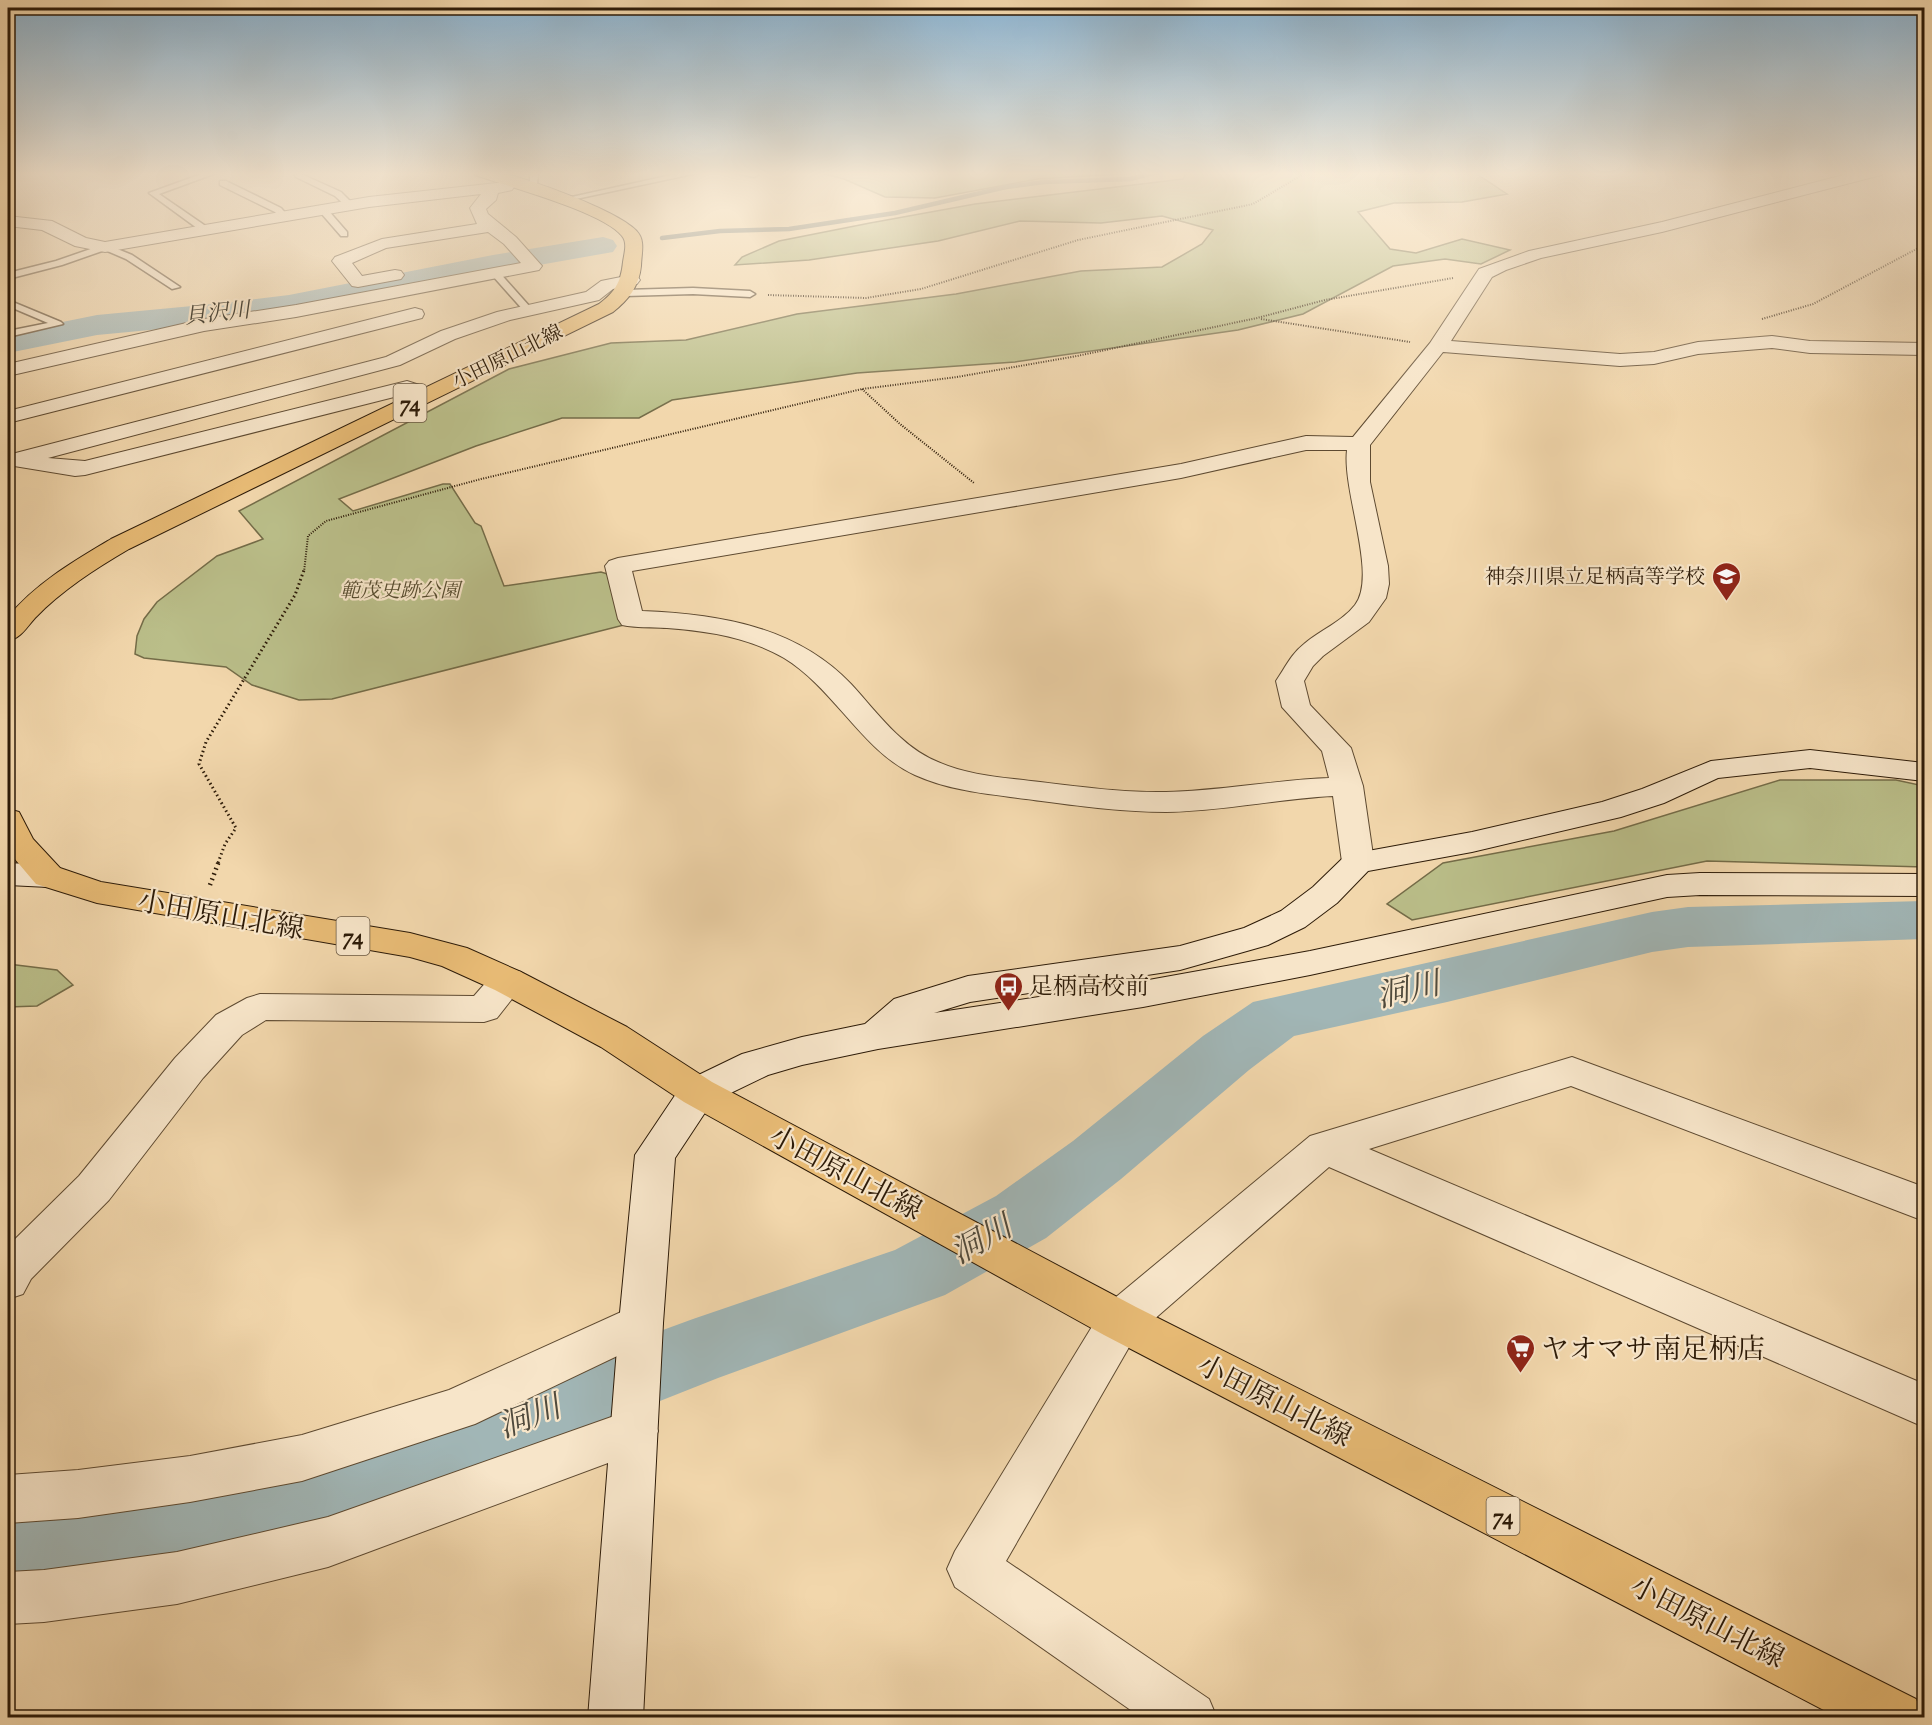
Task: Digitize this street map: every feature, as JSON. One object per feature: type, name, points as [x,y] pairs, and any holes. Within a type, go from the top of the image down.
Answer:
[{"type":"main road","points":[[628,286],[631,252]]},
{"type":"main road","name":"小田原山北線","points":[[8,633],[29,606],[68,574],[120,544],[606,308],[628,286]]},
{"type":"main road","name":"小田原山北線","points":[[8,819],[18,843],[48,876],[97,892],[410,945],[454,957],[508,981],[614,1037],[698,1092],[1114,1317],[1897,1718]]},
{"type":"street","points":[[362,252],[341,261],[358,282],[517,252]]},
{"type":"street","points":[[8,370],[204,325],[533,266],[520,252]]},
{"type":"street","points":[[1358,862],[1347,786],[1336,748],[1296,707],[1290,681],[1305,658],[1363,615],[1375,596],[1376,573],[1357,474],[1359,444],[1438,346],[1485,273],[1495,267],[1550,252]]},
{"type":"street","points":[[11,460],[393,360],[448,335],[528,310],[592,296],[607,285],[628,286]]},
{"type":"street","points":[[389,293],[415,314],[448,335]]},
{"type":"street","points":[[8,417],[415,314]]},
{"type":"street","points":[[1438,346],[1620,360],[1654,358],[1698,348],[1772,342],[1810,348],[1924,349]]},
{"type":"street","points":[[11,460],[75,469],[85,468],[407,387],[428,394]]},
{"type":"street","points":[[1347,786],[1166,802],[1101,799],[957,780],[913,762],[891,743],[817,666],[793,650],[757,634],[711,623],[632,619],[618,566],[1000,504],[1181,471],[1306,443],[1359,444]]},
{"type":"street","points":[[878,1035],[907,1008],[968,989],[1180,958],[1256,937],[1293,919],[1325,895],[1358,862],[1472,842],[1610,810],[1653,796],[1711,770],[1756,763],[1810,759],[1924,772]]},
{"type":"street","points":[[8,874],[48,876]]},
{"type":"street","points":[[615,1718],[641,1325],[655,1155],[698,1092],[756,1064],[802,1051],[878,1035],[1143,994],[1298,965],[1667,886],[1924,885]]},
{"type":"street","points":[[8,1281],[16,1266],[94,1188],[189,1068],[229,1024],[260,1007],[484,1009],[508,981]]},
{"type":"street","points":[[1190,1718],[973,1569],[1114,1317],[1324,1146],[1572,1071],[1924,1204]]},
{"type":"street","points":[[1324,1146],[1924,1406]]},
{"type":"street","points":[[8,1499],[78,1494],[190,1479],[302,1458],[458,1409],[641,1325]]},
{"type":"street","points":[[8,1598],[44,1596],[177,1578],[328,1542],[634,1429]]},
{"type":"lane","points":[[8,276],[89,252]]},
{"type":"lane","points":[[118,252],[175,287]]},
{"type":"lane","points":[[495,273],[528,310]]},
{"type":"lane","points":[[628,286],[750,294]]},
{"type":"lane","points":[[8,303],[58,324],[8,334]]},
{"type":"path","points":[[750,294],[831,299],[866,298],[921,289],[1038,252]]},
{"type":"path","points":[[1723,346],[1733,334],[1754,321],[1813,304],[1910,252]]},
{"type":"path","points":[[201,911],[225,844],[236,828],[200,764],[206,742],[295,595],[303,573],[307,537],[312,528],[326,522],[481,479],[862,389],[957,377],[1077,356],[1257,318],[1325,300],[1485,273]]},
{"type":"path","points":[[1257,318],[1438,346]]},
{"type":"path","points":[[862,389],[900,424],[1000,504]]},
{"type":"green space","points":[[752,252],[860,252],[809,260],[735,265],[742,257]]},
{"type":"green space","name":"範茂史跡公園","points":[[1187,252],[1505,252],[1481,264],[1445,259],[1393,266],[1303,314],[1238,330],[1015,362],[857,373],[672,400],[639,418],[562,418],[476,446],[339,499],[353,511],[443,484],[450,484],[475,523],[481,526],[504,586],[601,572],[611,575],[624,625],[332,699],[299,700],[252,685],[226,667],[144,658],[135,654],[137,636],[144,619],[157,602],[217,556],[263,539],[239,511],[509,369],[611,343],[686,340],[797,314],[956,294],[1081,271],[1162,267]]},
{"type":"green space","points":[[1780,780],[1896,780],[1924,786],[1924,867],[1707,861],[1412,920],[1387,904],[1443,863],[1614,831]]},
{"type":"green space","points":[[8,964],[57,970],[73,985],[37,1006],[8,1007]]},
{"type":"waterway","name":"貝沢川","points":[[8,343],[97,325],[224,313],[289,304],[563,252]]},
{"type":"waterway","name":"洞川","points":[[8,1550],[157,1531],[319,1496],[693,1353],[919,1273],[1021,1217],[1097,1160],[1226,1053],[1275,1018],[1447,981],[1652,932],[1688,927],[1924,920]]},
{"type":"place","name":"神奈川県立足柄高等学校","points":[[1726,602]]},
{"type":"place","name":"足柄高校前","points":[[1008,1012]]},
{"type":"place","name":"ヤオマサ南足柄店","points":[[1520,1374]]}]
